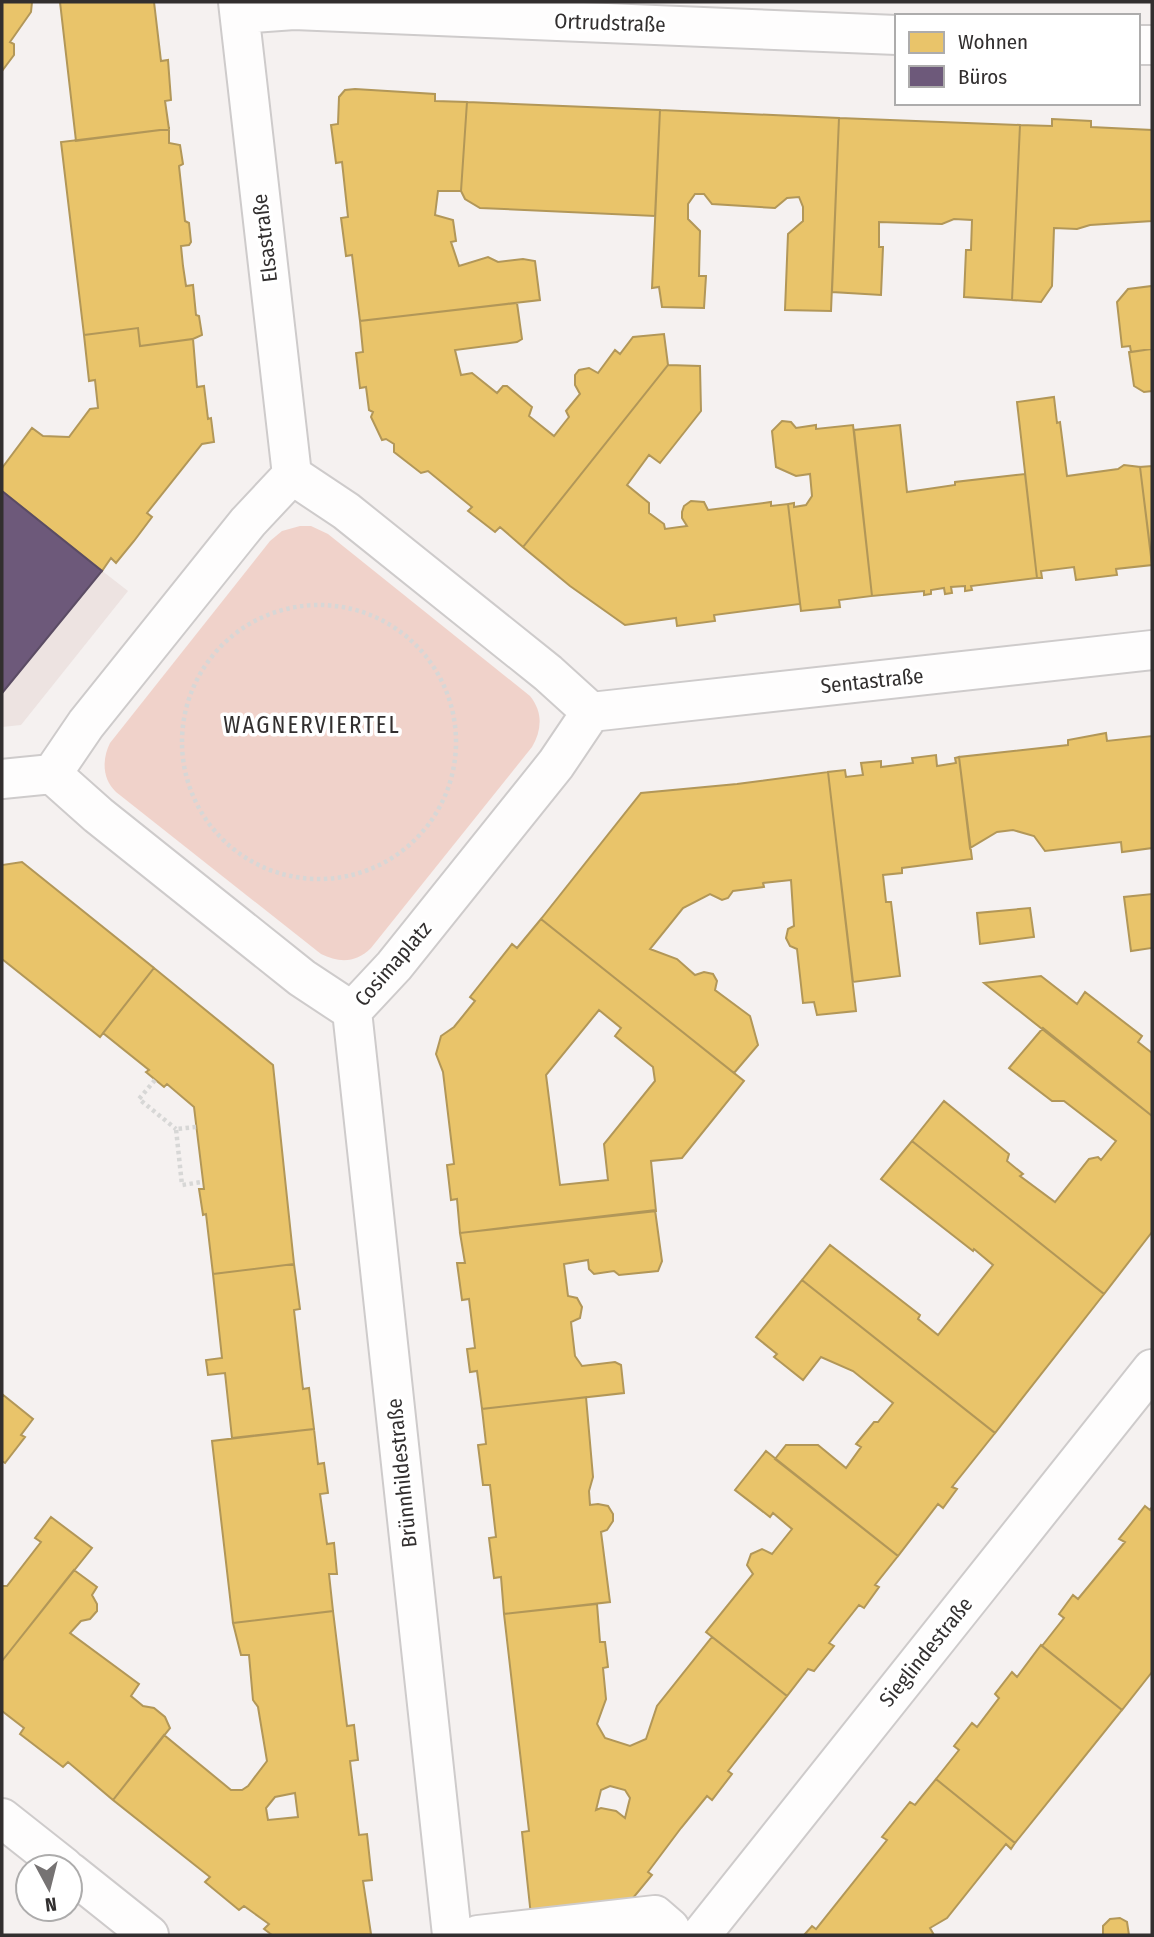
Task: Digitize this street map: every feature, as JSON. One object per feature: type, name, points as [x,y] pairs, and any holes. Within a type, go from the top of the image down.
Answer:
[{"type":"street","name":"Ortrudstraße","points":[[239,8],[895,35]]},
{"type":"street","name":"Elsastraße","points":[[239,8],[292,475]]},
{"type":"street","points":[[2,779],[52,774],[86,724],[248,522],[292,475],[356,519],[548,673],[591,712]]},
{"type":"street","name":"Sentastraße","points":[[591,712],[1152,650]]},
{"type":"street","name":"Cosimaplatz","points":[[52,774],[98,815],[302,978],[352,1011],[394,966],[548,775],[591,712]]},
{"type":"street","name":"Brünnhildestraße","points":[[352,1011],[453,1935]]},
{"type":"street","name":"Sieglindestraße","points":[[701,1935],[1152,1369]]},
{"type":"street","points":[[2,1818],[46,1853]]},
{"type":"street","points":[[84,1883],[149,1935]]},
{"type":"street","points":[[492,1934],[656,1915],[657,1930]]},
{"type":"path","points":[[333,605],[377,616],[415,643],[440,674],[455,712],[457,752],[449,792],[429,827],[397,856],[357,875],[325,879],[314,880],[271,872],[233,850],[204,819],[186,779],[181,737],[190,695],[210,657],[244,626],[287,608],[333,605]]},
{"type":"path","points":[[155,1080],[139,1099],[176,1129],[196,1127]]},
{"type":"path","points":[[176,1129],[182,1185],[202,1182]]},
{"type":"shaded area","points":[[2,493],[128,591],[21,725],[2,727]]},
{"type":"shaded area","points":[[311,526],[328,534],[530,696],[540,721],[532,747],[371,948],[359,957],[347,960],[321,954],[116,792],[108,781],[105,769],[110,743],[270,541],[282,531]]},
{"type":"building: Wohnen","points":[[2,2],[32,2],[31,12],[10,42],[14,44],[14,55],[2,71]]},
{"type":"building: Wohnen","points":[[60,2],[154,2],[161,61],[168,60],[171,100],[165,101],[169,129],[76,141]]},
{"type":"building: Wohnen","points":[[345,90],[435,94],[435,101],[467,102],[461,191],[438,191],[435,215],[453,220],[456,241],[451,242],[459,266],[488,257],[498,262],[523,259],[535,261],[540,300],[360,321],[352,255],[346,256],[341,218],[348,217],[342,162],[336,163],[331,125],[338,124],[339,97]]},
{"type":"building: Wohnen","points":[[467,102],[660,110],[655,216],[480,208],[465,199],[461,191]]},
{"type":"building: Wohnen","points":[[660,110],[839,118],[831,311],[785,310],[788,234],[803,221],[803,207],[799,197],[787,198],[775,208],[712,204],[704,194],[695,194],[688,204],[688,219],[700,231],[699,276],[706,276],[704,308],[662,307],[659,287],[652,288]]},
{"type":"building: Wohnen","points":[[839,118],[1020,125],[1012,300],[964,297],[966,250],[971,250],[972,220],[954,219],[942,224],[879,222],[879,247],[883,247],[881,295],[832,292]]},
{"type":"building: Wohnen","points":[[1052,119],[1091,121],[1091,127],[1152,130],[1152,221],[1090,225],[1077,229],[1054,228],[1052,286],[1041,302],[1012,300],[1020,125],[1052,126]]},
{"type":"building: Wohnen","points":[[169,129],[169,143],[180,145],[183,164],[179,166],[185,221],[189,223],[191,242],[181,246],[183,266],[186,286],[193,285],[196,315],[199,316],[202,335],[193,339],[140,346],[138,328],[84,335],[61,142]]},
{"type":"building: Wohnen","points":[[1152,286],[1152,349],[1131,352],[1130,346],[1122,347],[1117,302],[1128,289]]},
{"type":"building: Wohnen","points":[[517,303],[522,339],[517,342],[455,350],[461,375],[472,373],[497,393],[503,386],[507,386],[532,407],[529,416],[554,436],[569,417],[566,411],[580,394],[575,385],[575,375],[579,370],[589,368],[598,373],[615,350],[620,354],[633,337],[664,334],[668,365],[523,547],[500,527],[495,532],[468,511],[472,507],[428,471],[421,473],[394,452],[394,444],[386,439],[382,440],[371,417],[373,412],[369,410],[366,387],[360,388],[356,353],[363,352],[360,321]]},
{"type":"building: Wohnen","points":[[138,328],[140,346],[193,339],[197,387],[204,386],[214,442],[202,444],[147,513],[152,517],[134,541],[116,563],[111,558],[102,571],[2,491],[2,468],[32,428],[43,436],[69,437],[90,409],[98,408],[95,380],[89,381],[84,335]]},
{"type":"building: Wohnen","points":[[1152,349],[1152,391],[1144,392],[1134,386],[1129,352]]},
{"type":"building: Wohnen","points":[[668,365],[700,366],[701,411],[660,463],[649,455],[627,485],[649,503],[649,513],[664,524],[665,529],[687,526],[682,512],[684,506],[691,501],[704,502],[708,510],[771,502],[771,506],[788,504],[800,604],[714,615],[715,621],[677,626],[676,618],[625,625],[570,586],[523,547]]},
{"type":"building: Wohnen","points":[[1054,397],[1067,476],[1118,469],[1124,465],[1140,467],[1152,565],[1116,569],[1117,575],[1076,580],[1074,567],[1041,571],[1042,578],[1037,578],[1017,402]]},
{"type":"building: Wohnen","points":[[782,421],[791,422],[796,428],[853,425],[872,596],[839,600],[840,607],[801,611],[788,504],[794,503],[794,507],[806,505],[812,496],[810,474],[796,476],[776,467],[772,431]]},
{"type":"building: Wohnen","points":[[900,425],[907,492],[955,485],[955,482],[1025,474],[1037,578],[971,586],[972,590],[965,591],[965,586],[951,587],[952,593],[945,594],[944,588],[931,590],[931,594],[924,595],[924,591],[872,596],[854,430]]},
{"type":"building: Wohnen","points":[[1152,466],[1152,563],[1140,467]]},
{"type":"building: Wohnen","points":[[1106,733],[1107,741],[1152,736],[1152,848],[1122,852],[1121,842],[1045,851],[1034,836],[1013,830],[997,832],[970,848],[959,757],[1068,745],[1068,740]]},
{"type":"building: Wohnen","points":[[936,755],[937,766],[956,763],[955,758],[959,757],[972,859],[902,868],[902,873],[883,875],[886,902],[891,902],[900,976],[853,982],[828,772],[845,770],[846,777],[863,775],[861,763],[881,761],[881,767],[913,763],[912,758]]},
{"type":"building: Wohnen","points":[[828,772],[856,1011],[817,1015],[814,1002],[803,1003],[797,949],[790,946],[786,938],[788,929],[794,926],[791,880],[763,883],[764,887],[733,891],[728,898],[722,900],[710,894],[683,908],[650,949],[677,959],[695,975],[704,972],[713,974],[717,981],[715,990],[750,1016],[758,1045],[734,1073],[541,919],[641,793]]},
{"type":"building: Wohnen","points":[[22,862],[154,968],[100,1037],[2,959],[2,865]]},
{"type":"building: Wohnen","points":[[1152,894],[1152,948],[1131,951],[1124,897]]},
{"type":"building: Wohnen","points":[[1030,908],[1034,937],[980,944],[977,913]]},
{"type":"building: Wohnen","points":[[541,919],[744,1081],[682,1158],[651,1161],[656,1211],[460,1233],[457,1199],[451,1200],[447,1165],[454,1164],[443,1072],[436,1054],[441,1036],[454,1027],[475,1001],[470,997],[512,944],[517,948]],"holes":[[[599,1010],[621,1028],[615,1036],[653,1067],[655,1081],[604,1144],[608,1180],[560,1185],[546,1075]]]},
{"type":"building: Wohnen","points":[[154,968],[273,1065],[294,1264],[213,1274],[206,1214],[203,1215],[199,1189],[204,1189],[194,1107],[167,1084],[164,1087],[146,1072],[149,1070],[103,1033]]},
{"type":"building: Wohnen","points":[[1041,976],[1077,1004],[1085,992],[1142,1036],[1138,1042],[1152,1053],[1152,1116],[984,983]]},
{"type":"building: Wohnen","points":[[1043,1028],[1152,1116],[1152,1232],[1104,1294],[912,1141],[944,1101],[1009,1154],[1007,1161],[1023,1174],[1020,1176],[1055,1202],[1089,1159],[1098,1157],[1101,1160],[1116,1141],[1064,1101],[1052,1101],[1009,1068]]},
{"type":"building: Wohnen","points":[[912,1141],[1104,1294],[995,1433],[802,1280],[830,1245],[920,1315],[918,1319],[938,1335],[993,1265],[881,1179]]},
{"type":"building: Wohnen","points":[[655,1210],[662,1261],[658,1271],[619,1275],[614,1271],[594,1274],[589,1269],[588,1260],[564,1264],[568,1296],[577,1298],[582,1307],[580,1318],[571,1322],[575,1356],[582,1366],[615,1362],[621,1365],[624,1393],[482,1409],[477,1371],[470,1372],[467,1349],[475,1348],[469,1299],[462,1300],[457,1263],[465,1263],[460,1233]]},
{"type":"building: Wohnen","points":[[294,1264],[300,1309],[294,1310],[303,1389],[309,1388],[314,1429],[232,1438],[225,1373],[208,1375],[206,1360],[222,1358],[213,1274]]},
{"type":"building: Wohnen","points":[[802,1280],[995,1433],[952,1487],[957,1489],[943,1508],[938,1504],[898,1556],[775,1459],[786,1445],[818,1445],[846,1468],[861,1447],[856,1444],[893,1403],[853,1371],[821,1357],[803,1380],[774,1357],[777,1354],[756,1337]]},
{"type":"building: Wohnen","points":[[2,1394],[33,1419],[21,1435],[25,1437],[5,1463],[2,1461]]},
{"type":"building: Wohnen","points":[[586,1397],[593,1477],[589,1491],[590,1505],[608,1506],[613,1514],[613,1521],[607,1530],[601,1532],[610,1602],[504,1614],[501,1577],[494,1578],[489,1538],[496,1537],[490,1485],[483,1485],[478,1445],[486,1444],[482,1409]]},
{"type":"building: Wohnen","points":[[314,1429],[318,1464],[324,1463],[328,1493],[320,1494],[327,1544],[334,1543],[337,1574],[329,1574],[333,1611],[233,1623],[212,1441]]},
{"type":"building: Wohnen","points":[[766,1451],[898,1556],[875,1585],[879,1587],[864,1608],[859,1605],[829,1643],[834,1646],[814,1671],[808,1669],[787,1696],[706,1632],[753,1574],[747,1565],[751,1554],[762,1549],[772,1554],[792,1529],[773,1513],[770,1517],[735,1490]]},
{"type":"building: Wohnen","points":[[1145,1506],[1150,1510],[1152,1507],[1152,1672],[1122,1710],[1042,1646],[1064,1618],[1059,1614],[1073,1595],[1078,1599],[1125,1542],[1119,1539]]},
{"type":"building: Wohnen","points":[[51,1517],[92,1548],[2,1661],[2,1586],[7,1586],[41,1542],[35,1538]]},
{"type":"building: Wohnen","points":[[74,1570],[97,1587],[92,1595],[97,1611],[90,1619],[81,1621],[70,1633],[139,1684],[131,1696],[143,1706],[154,1708],[165,1717],[170,1728],[113,1800],[68,1762],[63,1767],[20,1734],[24,1728],[2,1711],[2,1661]]},
{"type":"building: Wohnen","points":[[597,1604],[600,1642],[605,1642],[608,1667],[603,1668],[606,1699],[597,1724],[605,1738],[630,1746],[646,1739],[657,1706],[712,1637],[787,1696],[728,1771],[732,1774],[712,1800],[707,1796],[681,1828],[648,1872],[652,1875],[619,1915],[532,1925],[522,1832],[529,1831],[504,1614]],"holes":[[[610,1786],[625,1790],[630,1798],[625,1818],[616,1811],[601,1808],[596,1810],[601,1790]]]},
{"type":"building: Wohnen","points":[[333,1611],[347,1726],[354,1725],[358,1760],[350,1761],[359,1835],[367,1834],[372,1880],[363,1881],[371,1934],[272,1935],[264,1929],[269,1924],[244,1906],[239,1910],[205,1882],[210,1877],[113,1800],[164,1735],[231,1790],[242,1790],[248,1786],[267,1761],[258,1707],[253,1700],[249,1655],[241,1655],[233,1623]],"holes":[[[295,1793],[298,1817],[268,1820],[266,1808],[275,1797]]]},
{"type":"building: Wohnen","points":[[1041,1645],[1122,1710],[1015,1843],[936,1779],[959,1750],[954,1746],[972,1723],[977,1727],[999,1698],[995,1694],[1012,1672],[1017,1677]]},
{"type":"building: Wohnen","points":[[936,1779],[1015,1843],[1011,1849],[1006,1844],[947,1918],[930,1928],[934,1935],[804,1935],[812,1926],[816,1929],[887,1840],[882,1837],[910,1802],[915,1805]]},
{"type":"building: Wohnen","points":[[1120,1918],[1127,1922],[1129,1935],[1103,1935],[1103,1926],[1110,1919]]},
{"type":"building: Büros","points":[[2,491],[102,571],[3,692],[2,691]]},
{"type":"district","name":"WAGNERVIERTEL","points":[[312,725]]}]
